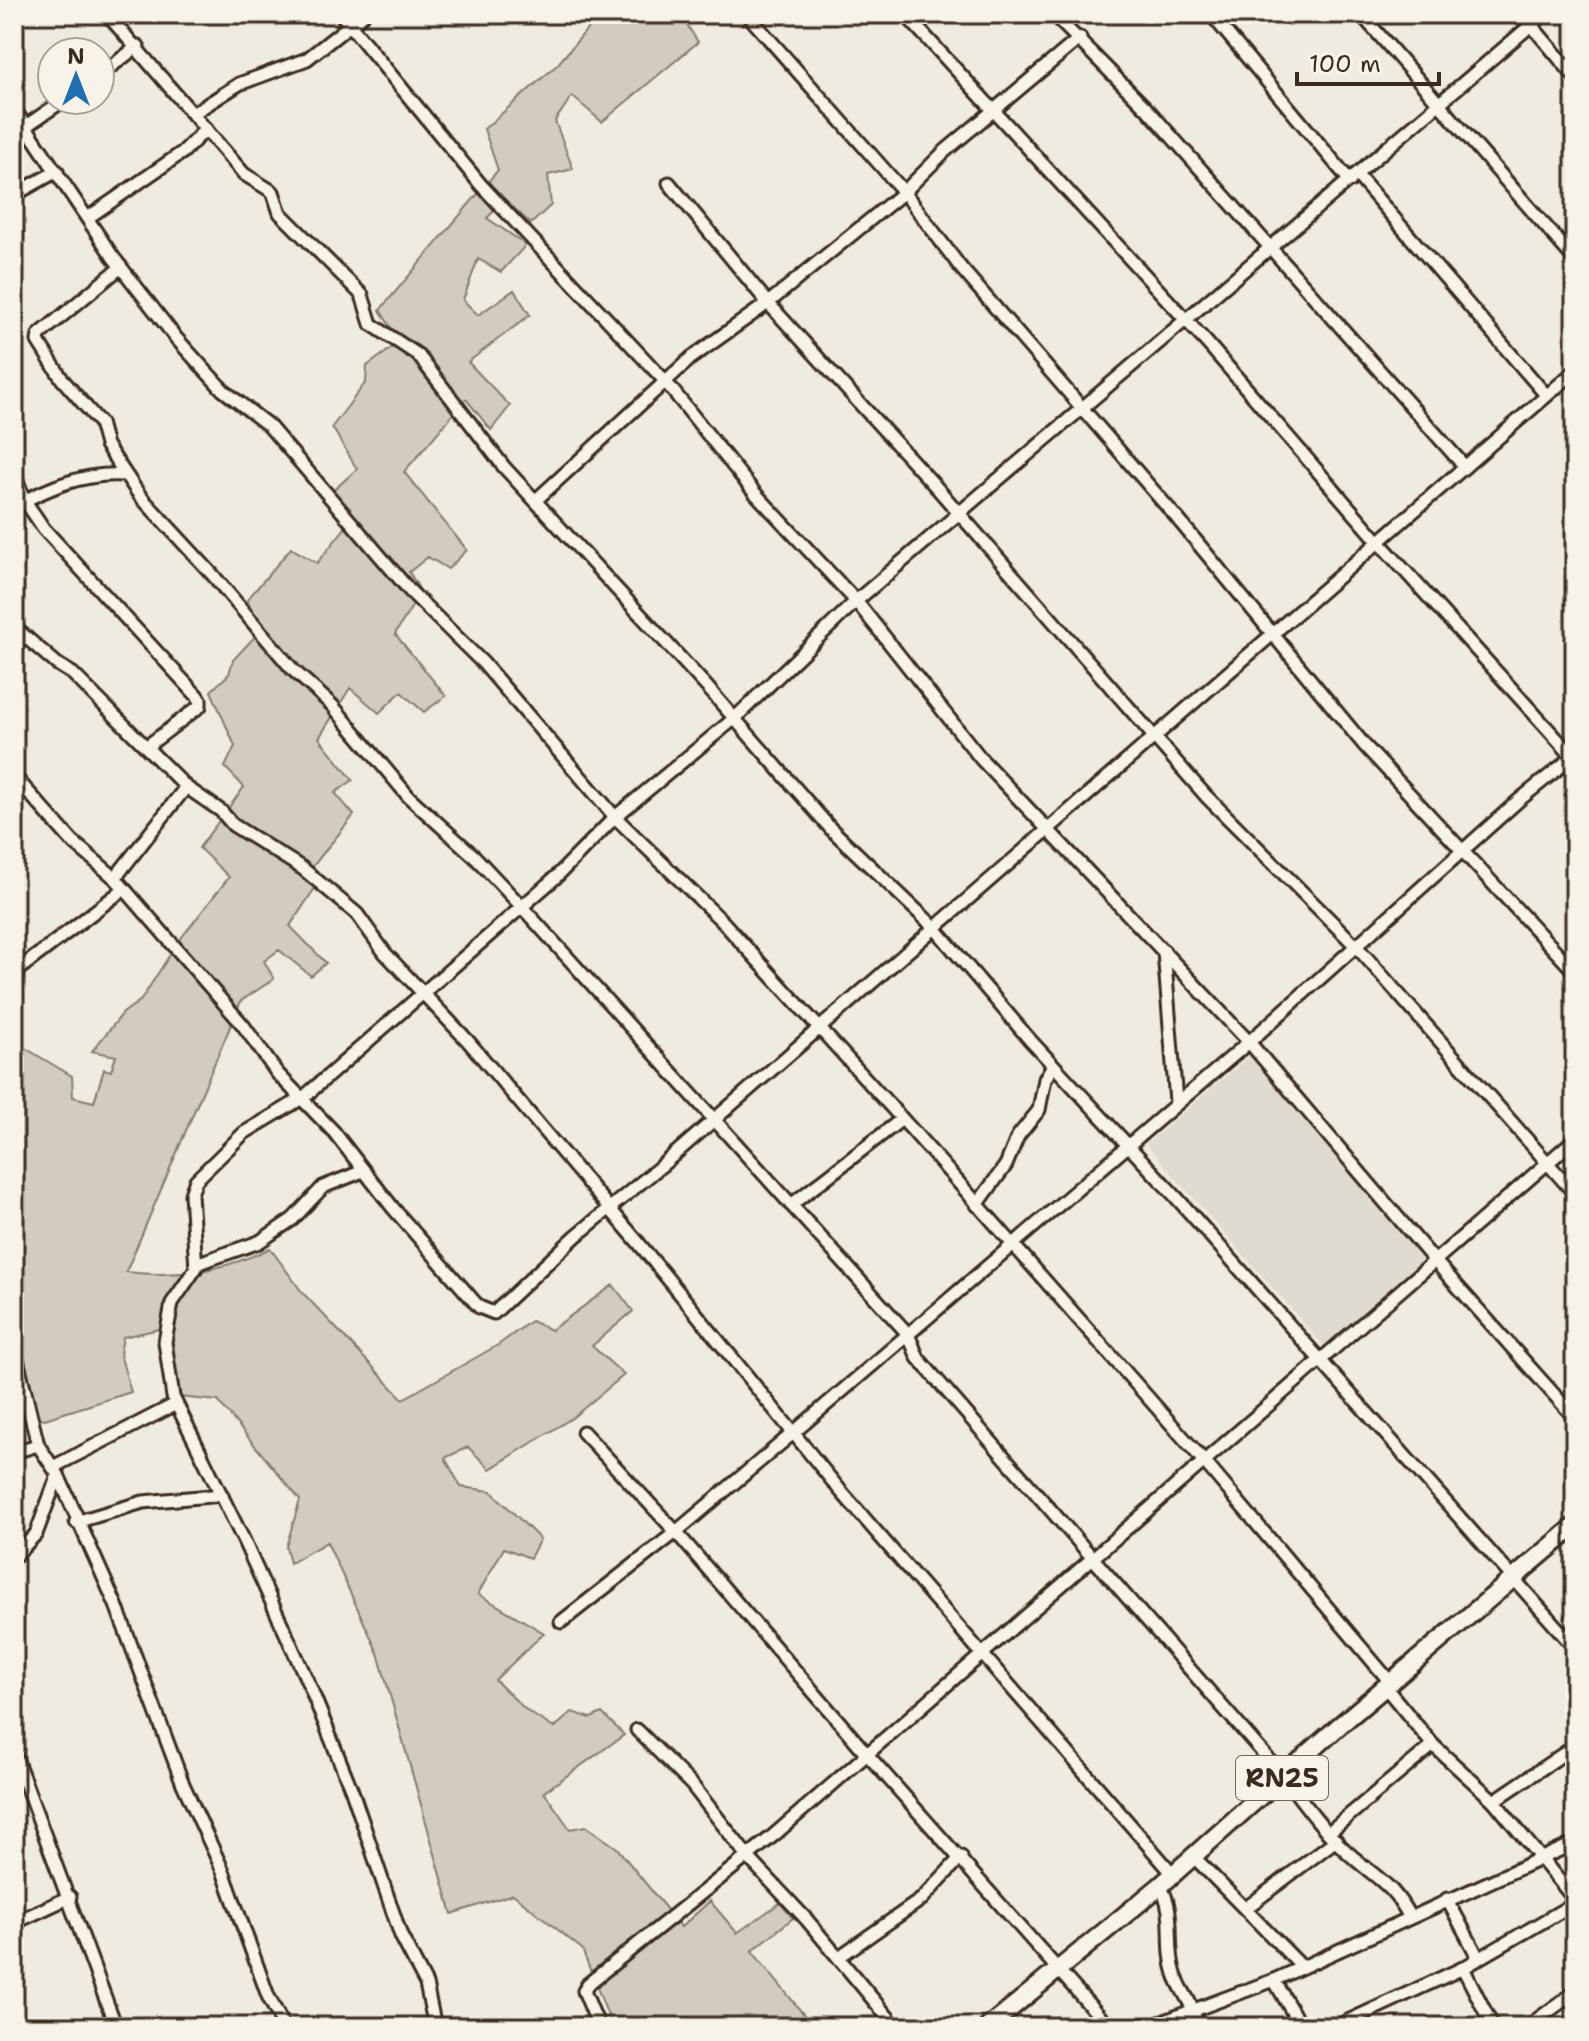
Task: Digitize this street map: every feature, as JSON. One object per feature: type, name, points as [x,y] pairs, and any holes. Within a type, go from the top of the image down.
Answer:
[{"type":"main road","name":"RN25","points":[[988,2027],[1194,1857],[1283,1776],[1575,1526]]},
{"type":"street","points":[[107,14],[138,46],[244,174],[273,192],[280,213],[362,295],[371,324],[418,355],[476,433],[735,718],[755,746],[831,829],[934,927],[1053,1065],[1575,1648]]},
{"type":"street","points":[[341,14],[497,203],[665,381],[754,492],[856,601],[982,760],[1249,1042],[1434,1260],[1575,1418]]},
{"type":"street","points":[[194,113],[239,84],[307,59],[364,14]]},
{"type":"street","points":[[747,14],[904,192],[961,268],[1384,768],[1575,972]]},
{"type":"street","points":[[561,1622],[676,1532],[792,1434],[1249,1042],[1518,801],[1574,757],[1378,541],[1186,320],[905,14]]},
{"type":"street","points":[[1053,14],[1080,38],[1195,162],[1269,250],[1465,467]]},
{"type":"street","points":[[1211,14],[1546,395]]},
{"type":"street","points":[[1361,14],[1440,101],[1575,260]]},
{"type":"street","points":[[1522,14],[1575,77]]},
{"type":"street","points":[[435,2027],[426,1984],[401,1936],[336,1751],[222,1495],[176,1404],[165,1342],[172,1303],[196,1264],[191,1194],[196,1180],[248,1130],[304,1097],[522,907],[615,817],[735,718],[856,601],[1544,14]]},
{"type":"street","points":[[536,500],[665,381],[768,303],[904,192],[994,110],[1080,38]]},
{"type":"street","points":[[116,63],[138,46]]},
{"type":"street","points":[[14,109],[121,267],[176,338],[223,390],[269,426],[400,579],[483,663],[615,817],[697,894],[902,1119],[1203,1460],[1388,1685],[1433,1745],[1494,1801],[1542,1857],[1575,1902],[1463,1968],[1335,2027]]},
{"type":"street","points":[[26,126],[41,116]]},
{"type":"street","points":[[89,217],[183,152],[206,129]]},
{"type":"street","points":[[14,195],[57,171]]},
{"type":"street","points":[[669,183],[768,303],[958,513],[1206,796],[1357,947],[1575,1194]]},
{"type":"street","points":[[121,267],[58,318],[38,341],[62,379],[100,423],[112,455],[124,475],[293,670],[332,705],[409,797],[474,856],[522,907],[908,1334],[918,1358],[1090,1558],[1283,1776],[1332,1837],[1393,1888],[1409,1916]]},
{"type":"street","points":[[14,776],[72,841],[115,878],[243,1025],[277,1073],[304,1097],[363,1171],[487,1313],[502,1309],[554,1256],[1575,371]]},
{"type":"street","points":[[104,473],[112,455]]},
{"type":"street","points":[[14,473],[19,503],[200,699],[200,706],[146,747]]},
{"type":"street","points":[[19,503],[69,481],[104,473],[124,475]]},
{"type":"street","points":[[14,627],[73,674],[186,787],[221,811],[233,825],[302,868],[357,914],[385,953],[424,992],[609,1210],[792,1434],[981,1654],[1166,1880],[1169,1949],[1174,1973],[1192,2010],[1195,2027]]},
{"type":"street","points":[[115,878],[186,787]]},
{"type":"street","points":[[14,973],[124,889]]},
{"type":"street","points":[[1164,951],[1176,1102]]},
{"type":"street","points":[[977,1205],[1006,1165],[1018,1136],[1039,1110],[1045,1079],[1053,1065]]},
{"type":"street","points":[[791,1205],[902,1119]]},
{"type":"street","points":[[599,2027],[584,1987],[748,1857],[1575,1139]]},
{"type":"street","points":[[196,1264],[259,1242],[293,1219],[323,1187],[363,1171]]},
{"type":"street","points":[[14,1347],[38,1445],[55,1471],[116,1605],[183,1784],[223,1871],[268,1996],[284,2027]]},
{"type":"street","points":[[14,1557],[36,1534],[55,1471],[176,1404]]},
{"type":"street","points":[[583,1432],[676,1532],[866,1753],[961,1857],[1055,1970],[1109,2027]]},
{"type":"street","points":[[14,1452],[38,1445]]},
{"type":"street","points":[[76,1522],[143,1502],[222,1495]]},
{"type":"street","points":[[637,1730],[692,1785],[748,1857],[839,1957],[896,2027]]},
{"type":"street","points":[[1246,1908],[1332,1837],[1433,1745]]},
{"type":"street","points":[[1494,1801],[1575,1746]]},
{"type":"street","points":[[14,1753],[116,2027]]},
{"type":"street","points":[[1149,2027],[1274,1980],[1575,1843]]},
{"type":"street","points":[[839,1957],[922,1899],[961,1857]]},
{"type":"street","points":[[1194,1857],[1302,1967]]},
{"type":"street","points":[[14,1923],[70,1897]]},
{"type":"street","points":[[1447,1899],[1479,1959]]},
{"type":"street","points":[[1463,1968],[1493,2027]]},
{"type":"street","points":[[1274,1980],[1301,2027]]},
{"type":"street","points":[[1527,2027],[1575,1992]]},
{"type":"shaded area","points":[[600,14],[680,14],[698,42],[602,122],[572,96],[555,121],[573,169],[548,175],[551,205],[531,224],[505,200],[487,218],[526,245],[501,272],[478,259],[463,300],[478,315],[514,290],[530,315],[468,362],[510,406],[491,430],[466,399],[404,472],[467,550],[448,569],[428,557],[409,572],[421,592],[395,634],[446,696],[424,712],[401,692],[379,713],[350,688],[319,738],[353,780],[335,793],[354,815],[309,871],[317,885],[290,926],[326,963],[311,976],[279,950],[264,961],[274,979],[241,1001],[126,1272],[164,1274],[200,1271],[236,1262],[270,1248],[302,1292],[403,1399],[498,1345],[531,1321],[551,1330],[613,1285],[633,1311],[592,1346],[624,1375],[572,1418],[490,1469],[468,1447],[445,1458],[461,1487],[491,1491],[540,1539],[530,1558],[504,1548],[478,1594],[544,1633],[495,1680],[527,1711],[554,1728],[572,1712],[591,1718],[602,1713],[624,1735],[544,1792],[570,1829],[586,1826],[617,1848],[681,1927],[710,1901],[737,1933],[780,1903],[793,1918],[752,1951],[814,2027],[612,2026],[582,1949],[513,1894],[452,1914],[378,1653],[327,1542],[290,1563],[286,1547],[300,1500],[218,1401],[178,1397],[160,1329],[123,1337],[120,1354],[131,1392],[45,1419],[14,1413],[14,1101],[20,1094],[14,1082],[16,1064],[25,1048],[72,1076],[73,1097],[94,1102],[104,1069],[111,1071],[116,1056],[92,1051],[123,1013],[141,1000],[178,942],[229,877],[199,848],[244,787],[225,767],[235,746],[211,691],[229,674],[233,660],[261,630],[247,600],[291,548],[317,563],[345,528],[325,498],[357,469],[332,427],[366,382],[367,366],[400,342],[380,310],[498,170],[484,129],[557,65]]},
{"type":"shaded area","points":[[1253,1053],[1433,1261],[1329,1352],[1146,1144]]}]
